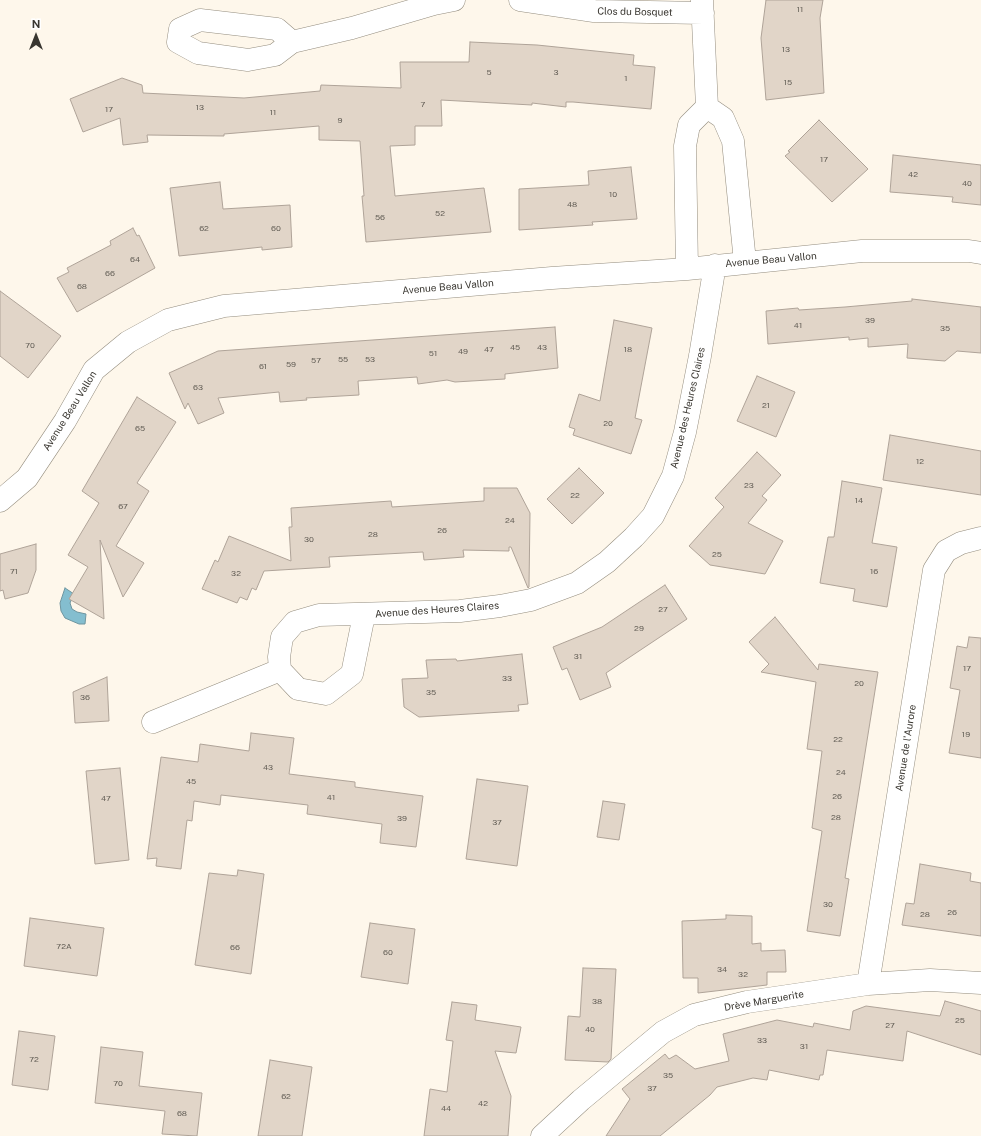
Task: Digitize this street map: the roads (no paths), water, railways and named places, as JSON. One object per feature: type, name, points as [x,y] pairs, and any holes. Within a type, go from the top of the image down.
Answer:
[{"type":"street","points":[[292,42],[352,28],[434,4],[454,0]]},
{"type":"street","name":"Clos du Bosquet","points":[[520,0],[594,11],[703,7]]},
{"type":"street","points":[[703,7],[708,108]]},
{"type":"street","points":[[708,108],[723,118],[733,141],[745,262]]},
{"type":"street","points":[[687,269],[685,146],[689,125],[708,108]]},
{"type":"street","name":"Avenue Beau Vallon","points":[[0,501],[27,478],[65,422],[94,370],[128,342],[168,320],[224,306],[552,278],[687,269],[862,251],[968,251],[981,253]]},
{"type":"street","name":"Avenue des Heures Claires","points":[[364,615],[352,674],[326,694],[298,689],[280,670],[279,657],[282,637],[294,622],[319,615],[364,615],[460,610],[500,606],[531,600],[577,583],[607,562],[634,537],[653,516],[673,476],[685,432],[700,356],[715,265]]},
{"type":"street","name":"Avenue de l'Aurore","points":[[868,984],[934,570],[946,551],[961,543],[981,538]]},
{"type":"street","points":[[153,722],[280,670]]},
{"type":"street","name":"Drève Marguerite","points":[[542,1136],[581,1100],[663,1032],[694,1015],[747,1002],[868,984],[930,980],[981,983]]},
{"type":"water","points":[[65,588],[74,594],[70,603],[72,609],[86,614],[85,624],[79,624],[65,618],[61,611],[60,603]]}]
